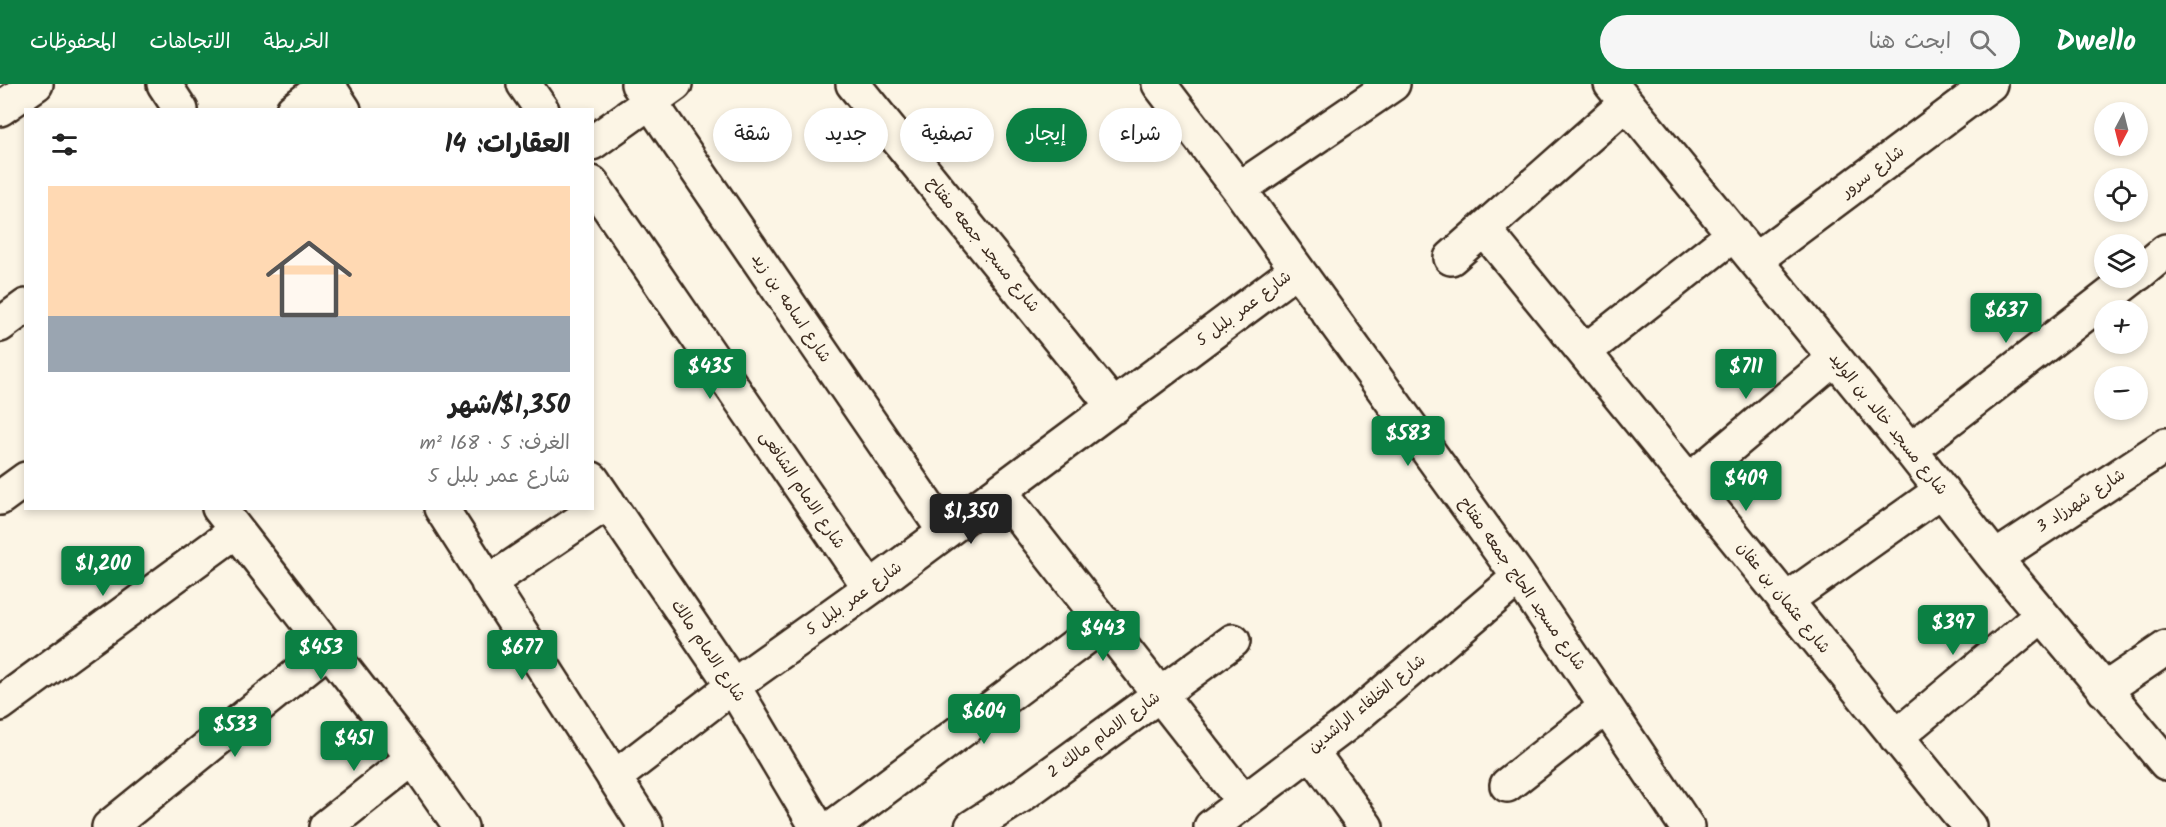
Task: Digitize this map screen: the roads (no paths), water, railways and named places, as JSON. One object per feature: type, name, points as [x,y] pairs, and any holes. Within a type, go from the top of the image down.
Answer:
[{"type":"street","points":[[0,109],[36,84]]},
{"type":"street","points":[[164,84],[180,108]]},
{"type":"street","points":[[296,108],[327,84],[343,108]]},
{"type":"street","points":[[524,84],[541,108]]},
{"type":"street","name":"شارع مسجد جمعه مفتاح","points":[[853,84],[1113,407]]},
{"type":"street","name":"شارع مسجد الحاج جمعه مفتاح","points":[[1159,84],[1239,189],[1520,577],[1687,827]]},
{"type":"street","points":[[1239,189],[1394,84]]},
{"type":"street","name":"شارع سرور","points":[[1755,260],[1990,84]]},
{"type":"street","points":[[594,141],[654,90]]},
{"type":"street","name":"شارع اسامه بن زيد","points":[[654,90],[945,532]]},
{"type":"street","points":[[1451,258],[1484,229],[1618,94]]},
{"type":"street","name":"شارع مسجد خالد بن الوليد","points":[[1618,94],[1910,450],[1995,558],[2166,763]]},
{"type":"street","name":"شارع الامام الشافعى","points":[[594,186],[870,588]]},
{"type":"street","name":"شارع عثمان بن عفان","points":[[1484,229],[1970,827]]},
{"type":"street","points":[[1584,352],[1734,234]]},
{"type":"street","points":[[2148,266],[2166,251]]},
{"type":"street","name":"شارع عمر بلبل 5","points":[[614,778],[733,686],[870,588],[1296,270]]},
{"type":"street","points":[[1910,450],[2119,288]]},
{"type":"street","points":[[0,325],[24,307]]},
{"type":"street","points":[[1689,482],[1835,358]]},
{"type":"street","name":"شارع شهرزاد 3","points":[[1995,558],[2166,445]]},
{"type":"street","points":[[0,498],[24,480]]},
{"type":"street","name":"شارع الامام مالك","points":[[600,490],[733,686],[817,827]]},
{"type":"street","points":[[1785,601],[1942,490]]},
{"type":"street","points":[[1000,491],[1244,802]]},
{"type":"street","points":[[442,510],[646,827]]},
{"type":"street","points":[[488,583],[576,510]]},
{"type":"street","points":[[0,704],[227,520],[414,758],[461,827]]},
{"type":"street","name":"شارع الخلفاء الراشدين","points":[[1211,827],[1348,723],[1520,577]]},
{"type":"street","points":[[1896,737],[2042,615]]},
{"type":"street","points":[[833,827],[1105,623]]},
{"type":"street","name":"شارع الامام مالك 2","points":[[972,827],[1022,795],[1233,641]]},
{"type":"street","points":[[2104,690],[2166,648]]},
{"type":"street","points":[[109,827],[329,649]]},
{"type":"street","points":[[1507,785],[1606,707]]},
{"type":"street","points":[[1311,751],[1366,827]]},
{"type":"street","points":[[326,827],[414,758]]}]
